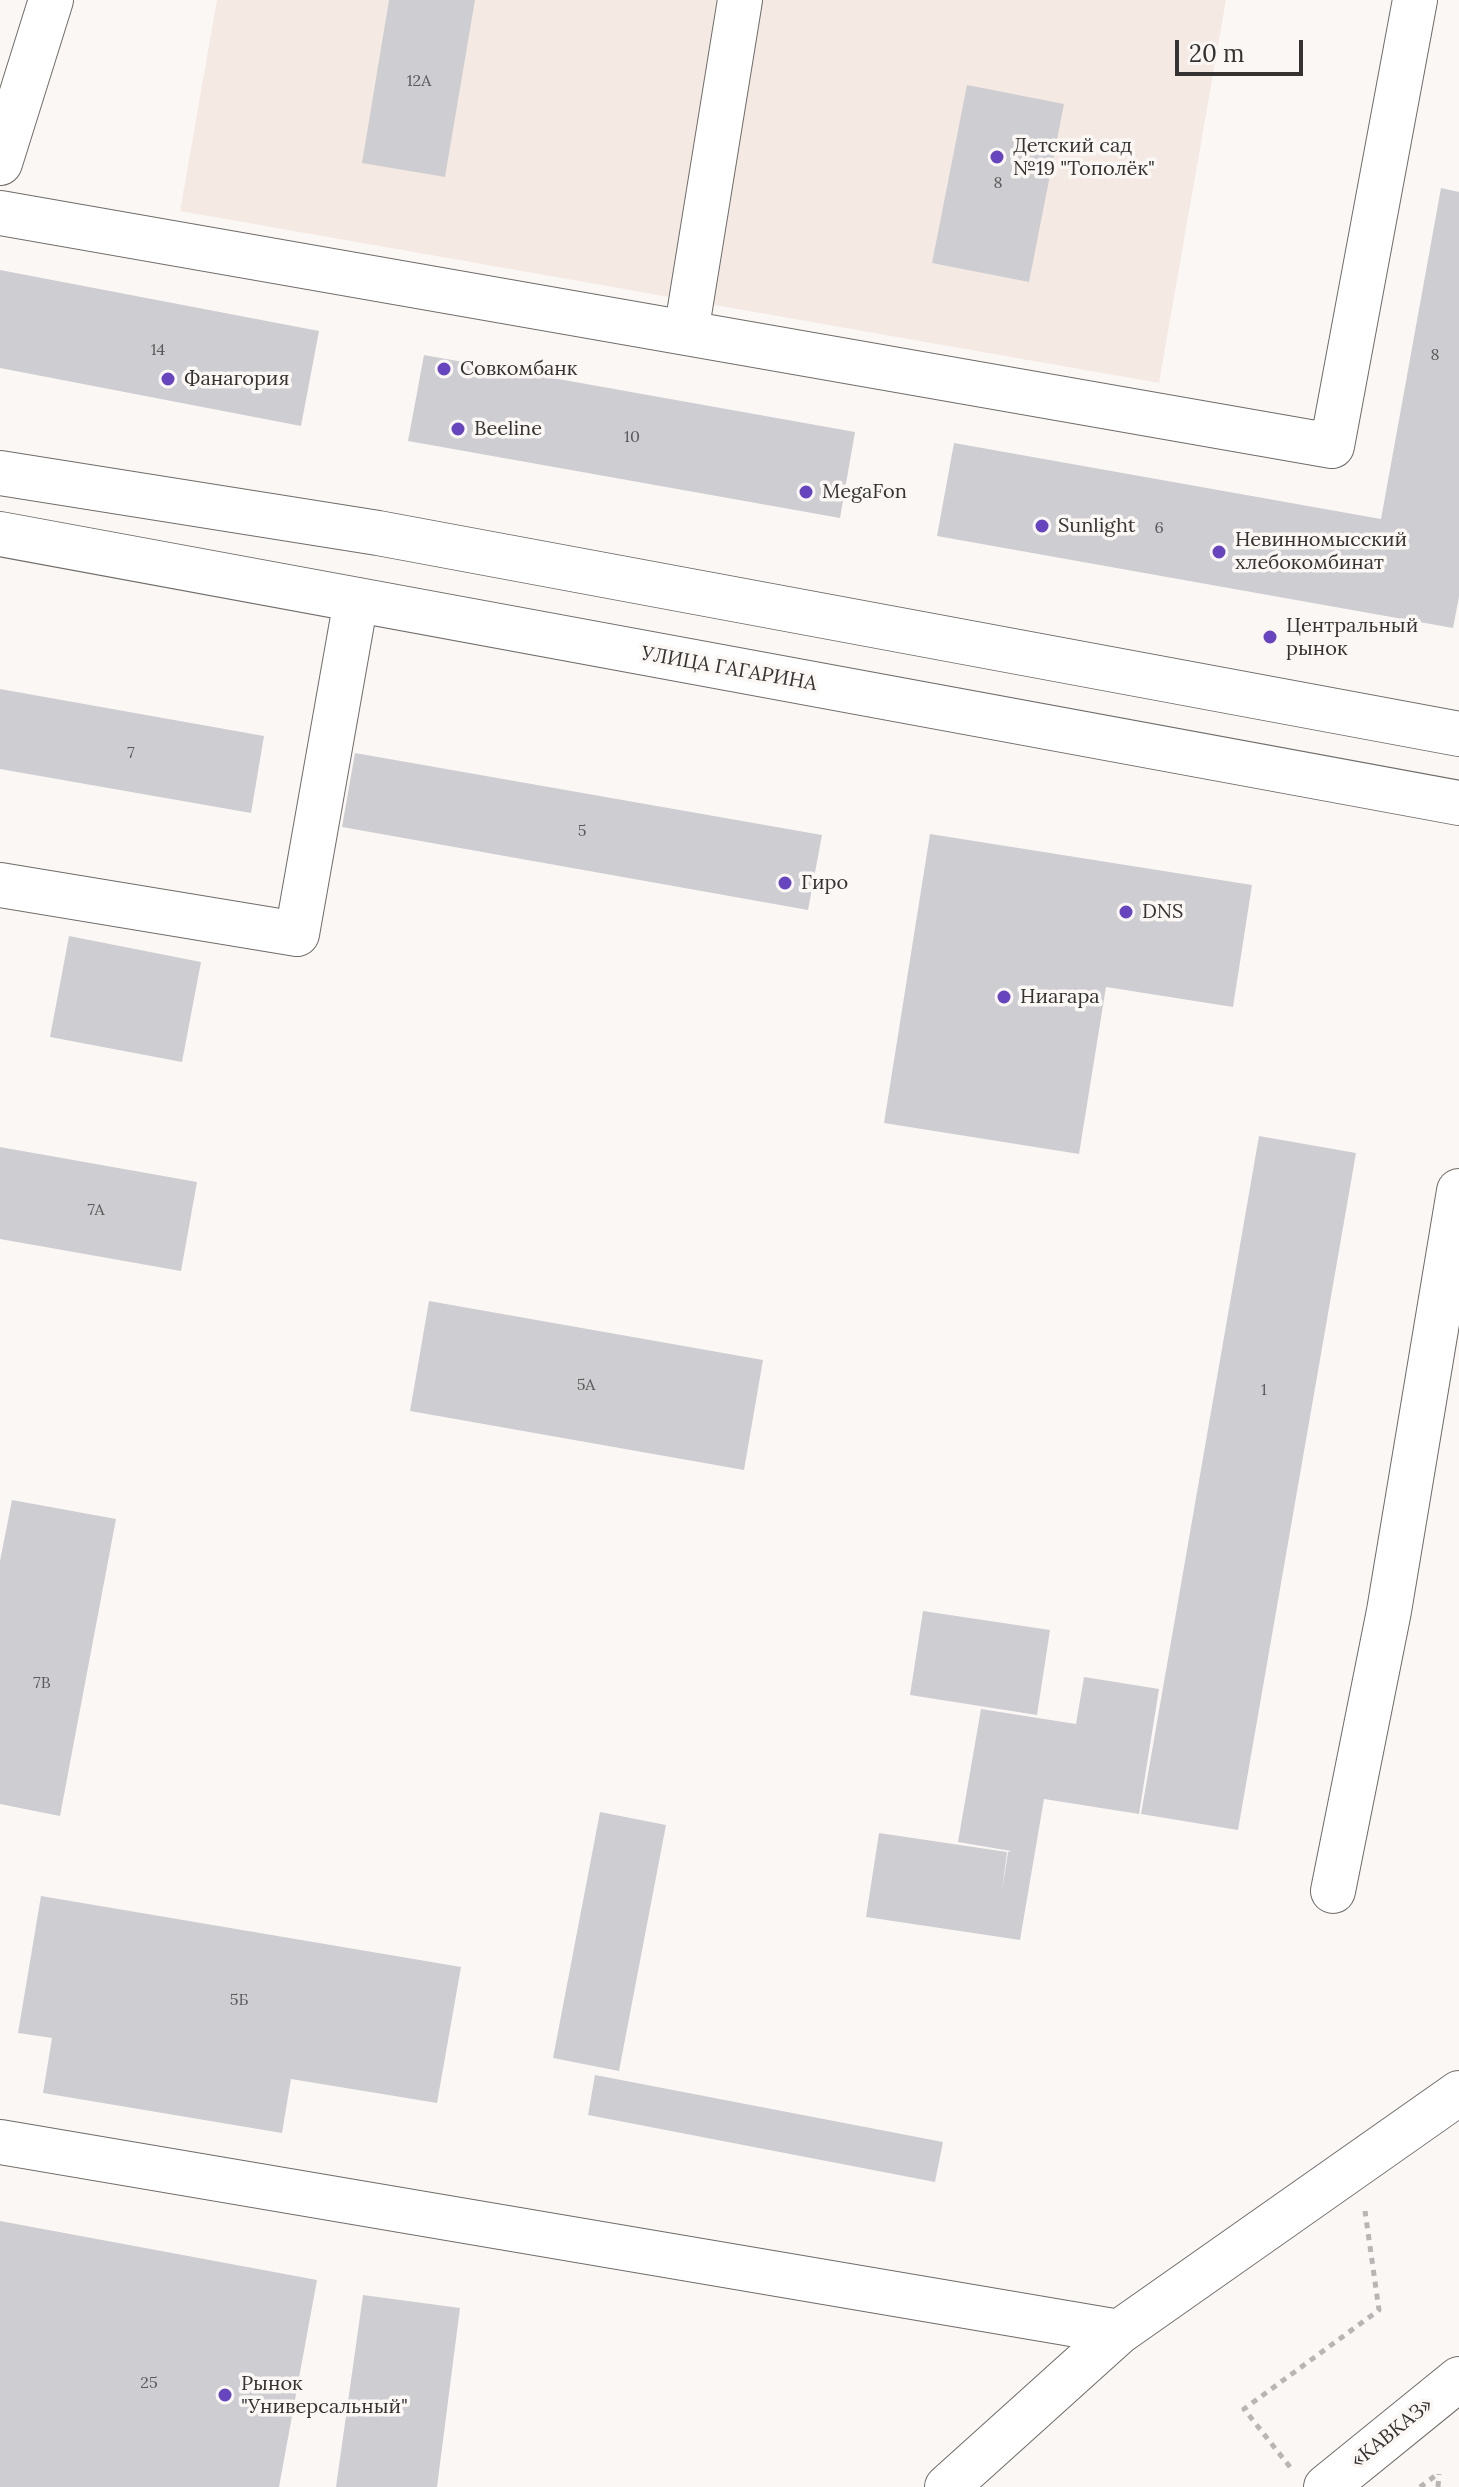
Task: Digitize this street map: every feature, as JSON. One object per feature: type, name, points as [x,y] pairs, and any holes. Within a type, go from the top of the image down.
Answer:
[{"type":"main road","points":[[0,163],[51,0]]},
{"type":"main road","points":[[686,333],[740,0]]},
{"type":"main road","points":[[0,213],[1332,446],[1415,0]]},
{"type":"main road","points":[[0,473],[378,533],[1459,734]]},
{"type":"main road","name":"УЛИЦА ГАГАРИНА","points":[[0,534],[1459,803]]},
{"type":"main road","points":[[0,885],[297,934],[356,600]]},
{"type":"main road","points":[[1333,1891],[1389,1611],[1459,1191]]},
{"type":"main road","points":[[947,2487],[1119,2332],[1459,2093]]},
{"type":"main road","points":[[0,2142],[1119,2332]]},
{"type":"main road","name":"«КАВКАЗ»","points":[[1311,2481],[1459,2379]]},
{"type":"path","points":[[1311,2481],[1244,2409],[1379,2310],[1358,2166]]},
{"type":"path","points":[[1420,2487],[1439,2473],[1438,2487]]},
{"type":"shaded area","points":[[217,0],[1226,0],[1159,383],[180,211]]},
{"type":"building","points":[[389,0],[475,0],[445,177],[362,163]]},
{"type":"building","points":[[967,85],[1064,104],[1029,282],[932,263]]},
{"type":"building","points":[[1441,188],[1459,192],[1459,597],[1453,628],[937,536],[954,443],[1381,519]]},
{"type":"building","points":[[0,270],[319,331],[301,426],[0,368]]},
{"type":"building","points":[[424,355],[855,432],[840,518],[408,441]]},
{"type":"building","points":[[0,689],[264,736],[251,813],[0,769]]},
{"type":"building","points":[[355,753],[822,835],[808,910],[342,827]]},
{"type":"building","name":"Ниагара","points":[[930,834],[1252,885],[1233,1007],[1106,987],[1079,1154],[884,1123]]},
{"type":"building","points":[[69,936],[201,962],[182,1062],[50,1037]]},
{"type":"building","points":[[1259,1136],[1356,1153],[1238,1830],[1141,1814]]},
{"type":"building","points":[[0,1147],[197,1182],[181,1271],[0,1239]]},
{"type":"building","points":[[429,1301],[763,1360],[744,1470],[410,1411]]},
{"type":"building","points":[[12,1500],[116,1519],[60,1816],[0,1804],[0,1561]]},
{"type":"building","points":[[923,1611],[1050,1630],[1037,1715],[910,1695]]},
{"type":"building","points":[[1084,1677],[1159,1689],[1139,1814],[1044,1799],[1020,1940],[866,1917],[879,1833],[1007,1852],[1002,1892],[1008,1852],[1011,1851],[958,1842],[981,1709],[1076,1724]]},
{"type":"building","points":[[600,1812],[666,1825],[619,2071],[553,2058]]},
{"type":"building","points":[[41,1896],[461,1967],[437,2103],[291,2079],[282,2133],[43,2093],[52,2038],[18,2033]]},
{"type":"building","points":[[595,2075],[943,2142],[935,2182],[588,2115]]},
{"type":"building","name":"Рынок \"Универсальный\"","points":[[0,2221],[317,2280],[279,2487],[0,2487]]},
{"type":"building","points":[[363,2295],[460,2308],[437,2487],[336,2487]]},
{"type":"place","name":"Детский сад №19 \"Тополёк\"","points":[[997,157]]},
{"type":"place","name":"Совкомбанк","points":[[444,369]]},
{"type":"place","name":"Фанагория","points":[[168,379]]},
{"type":"place","name":"Beeline","points":[[458,429]]},
{"type":"place","name":"MegaFon","points":[[806,492]]},
{"type":"place","name":"Sunlight","points":[[1042,526]]},
{"type":"place","name":"Невинномысский хлебокомбинат","points":[[1219,552]]},
{"type":"place","name":"Центральный рынок","points":[[1270,637]]},
{"type":"place","name":"Гиро","points":[[785,883]]},
{"type":"place","name":"DNS","points":[[1126,912]]},
{"type":"place","name":"Ниагара","points":[[1004,997]]},
{"type":"place","name":"Рынок \"Универсальный\"","points":[[225,2395]]}]
